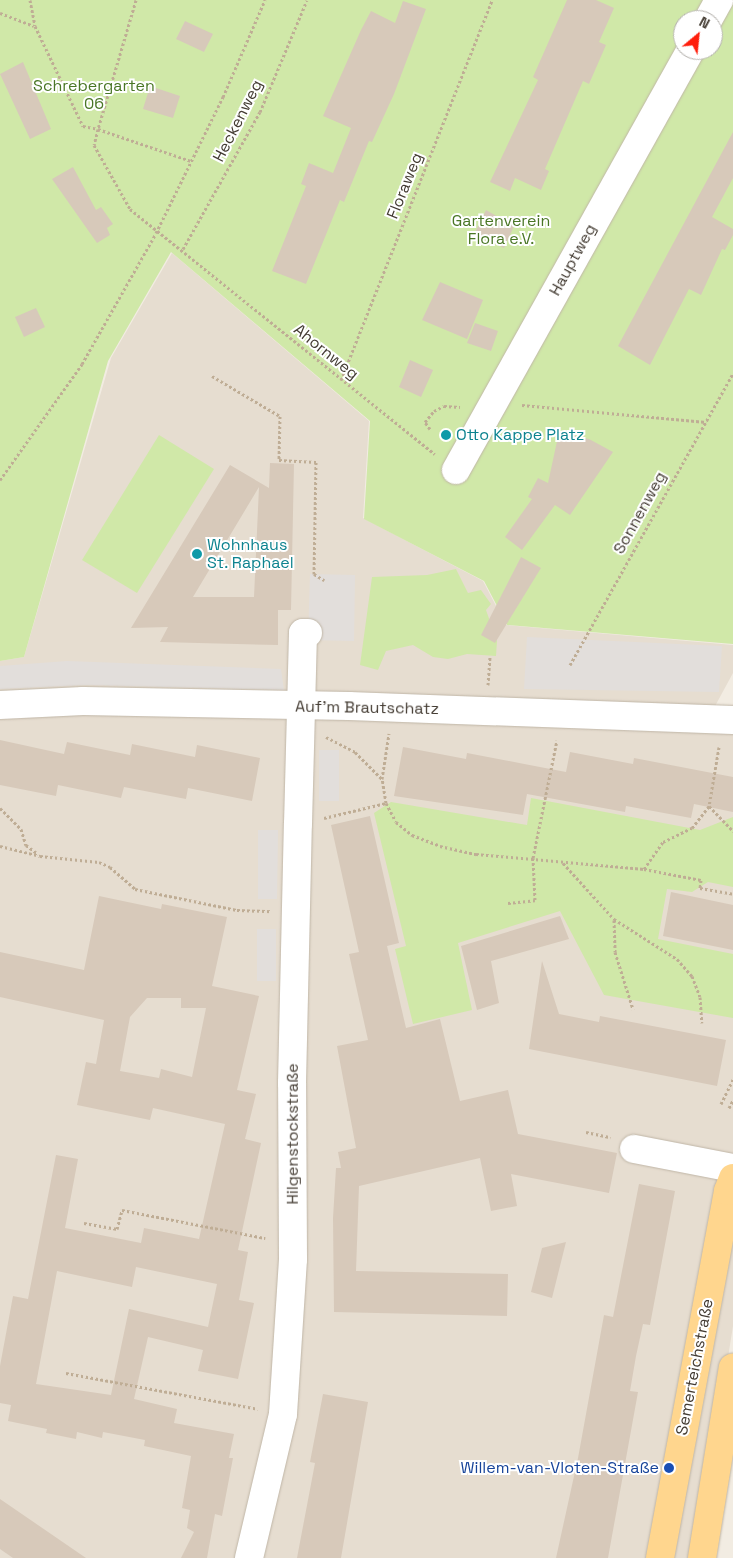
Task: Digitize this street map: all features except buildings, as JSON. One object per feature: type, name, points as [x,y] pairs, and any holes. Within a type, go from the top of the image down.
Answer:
[{"type":"main road","name":"Semerteichstraße","points":[[660,1558],[732,1182]]},
{"type":"main road","points":[[702,1558],[733,1367]]},
{"type":"street","name":"Hauptweg","points":[[456,470],[492,402],[685,60]]},
{"type":"street","name":"Hilgenstockstraße","points":[[249,1558],[283,1414],[293,1243],[296,911],[303,633],[308,633]]},
{"type":"street","name":"Auf'm Brautschatz","points":[[0,705],[83,701],[392,708],[728,720]]},
{"type":"street","points":[[634,1149],[732,1182]]},
{"type":"path","points":[[30,0],[35,26],[83,126],[98,128],[192,161]]},
{"type":"path","name":"Ahornweg","points":[[136,0],[94,145],[130,209],[156,233],[183,249],[341,380],[456,470]]},
{"type":"path","points":[[0,480],[82,364],[156,233],[192,161],[265,0]]},
{"type":"path","name":"Heckenweg","points":[[183,249],[260,112],[307,0]]},
{"type":"path","name":"Floraweg","points":[[341,380],[492,0]]},
{"type":"path","points":[[0,14],[35,26]]},
{"type":"path","name":"Sonnenweg","points":[[570,666],[733,373]]},
{"type":"path","points":[[212,376],[280,416],[279,460],[316,462],[314,574],[324,580]]},
{"type":"path","points":[[492,402],[706,422]]},
{"type":"path","points":[[430,429],[425,425],[426,420],[439,408],[458,406],[465,410]]},
{"type":"path","points":[[430,450],[433,446]]},
{"type":"path","points":[[392,708],[382,779],[386,803],[396,822],[412,835],[440,846],[476,854],[644,869],[701,880],[700,888],[733,894]]},
{"type":"path","points":[[508,903],[535,900],[533,858],[557,740],[548,713]]},
{"type":"path","points":[[644,869],[663,842],[692,828],[709,806],[728,720]]},
{"type":"path","points":[[301,736],[324,736],[355,752],[382,779]]},
{"type":"path","points":[[298,824],[386,803]]},
{"type":"path","points":[[709,806],[733,831]]},
{"type":"path","points":[[0,808],[21,829],[26,845],[40,856]]},
{"type":"path","points":[[0,846],[40,856],[99,862],[135,890],[237,910],[296,911]]},
{"type":"path","points":[[562,863],[614,919],[677,959],[692,976],[700,997],[702,1023]]},
{"type":"path","points":[[614,919],[615,952],[634,1008]]},
{"type":"path","points":[[721,1104],[733,1079]]},
{"type":"path","points":[[729,1108],[733,1100]]},
{"type":"path","points":[[84,1223],[117,1229],[122,1210],[293,1243]]},
{"type":"path","points":[[66,1373],[283,1414]]},
{"type":"shaded area","points":[[172,253],[369,421],[363,518],[483,581],[506,625],[733,645],[733,673],[714,708],[733,726],[733,1326],[696,1558],[0,1558],[0,661],[24,657],[111,358]]},
{"type":"shaded area","points":[[310,574],[355,575],[354,641],[308,640]]},
{"type":"shaded area","points":[[527,637],[722,646],[719,692],[524,689]]},
{"type":"shaded area","points":[[67,661],[281,669],[284,690],[87,685],[0,689],[0,666]]},
{"type":"shaded area","points":[[319,750],[339,750],[339,801],[319,801]]},
{"type":"shaded area","points":[[258,830],[278,830],[277,899],[258,899]]},
{"type":"shaded area","points":[[257,929],[276,929],[276,981],[257,981]]},
{"type":"green space","name":"Gartenverein Flora e.V.","points":[[0,0],[733,0],[733,644],[507,625],[484,581],[364,519],[370,421],[171,252],[108,361],[24,657],[0,661]]},
{"type":"green space","points":[[159,435],[214,469],[137,593],[82,560]]},
{"type":"green space","points":[[456,569],[468,593],[481,590],[491,604],[486,610],[497,641],[496,656],[467,654],[448,659],[433,657],[413,645],[386,651],[378,670],[360,665],[372,577],[427,575]]},
{"type":"green space","points":[[531,798],[700,830],[733,817],[733,887],[708,882],[692,892],[667,889],[658,939],[733,954],[733,1018],[604,995],[560,911],[458,943],[472,1010],[413,1024],[395,949],[406,946],[374,813],[391,802],[527,825]]},
{"type":"place","name":"Otto Kappe Platz","points":[[446,435]]},
{"type":"place","name":"Wohnhaus St. Raphael","points":[[197,554]]},
{"type":"place","name":"Willem-van-Vloten-Straße","points":[[669,1468]]},
{"type":"park label","name":"Schrebergarten 06","points":[[94,95]]}]
